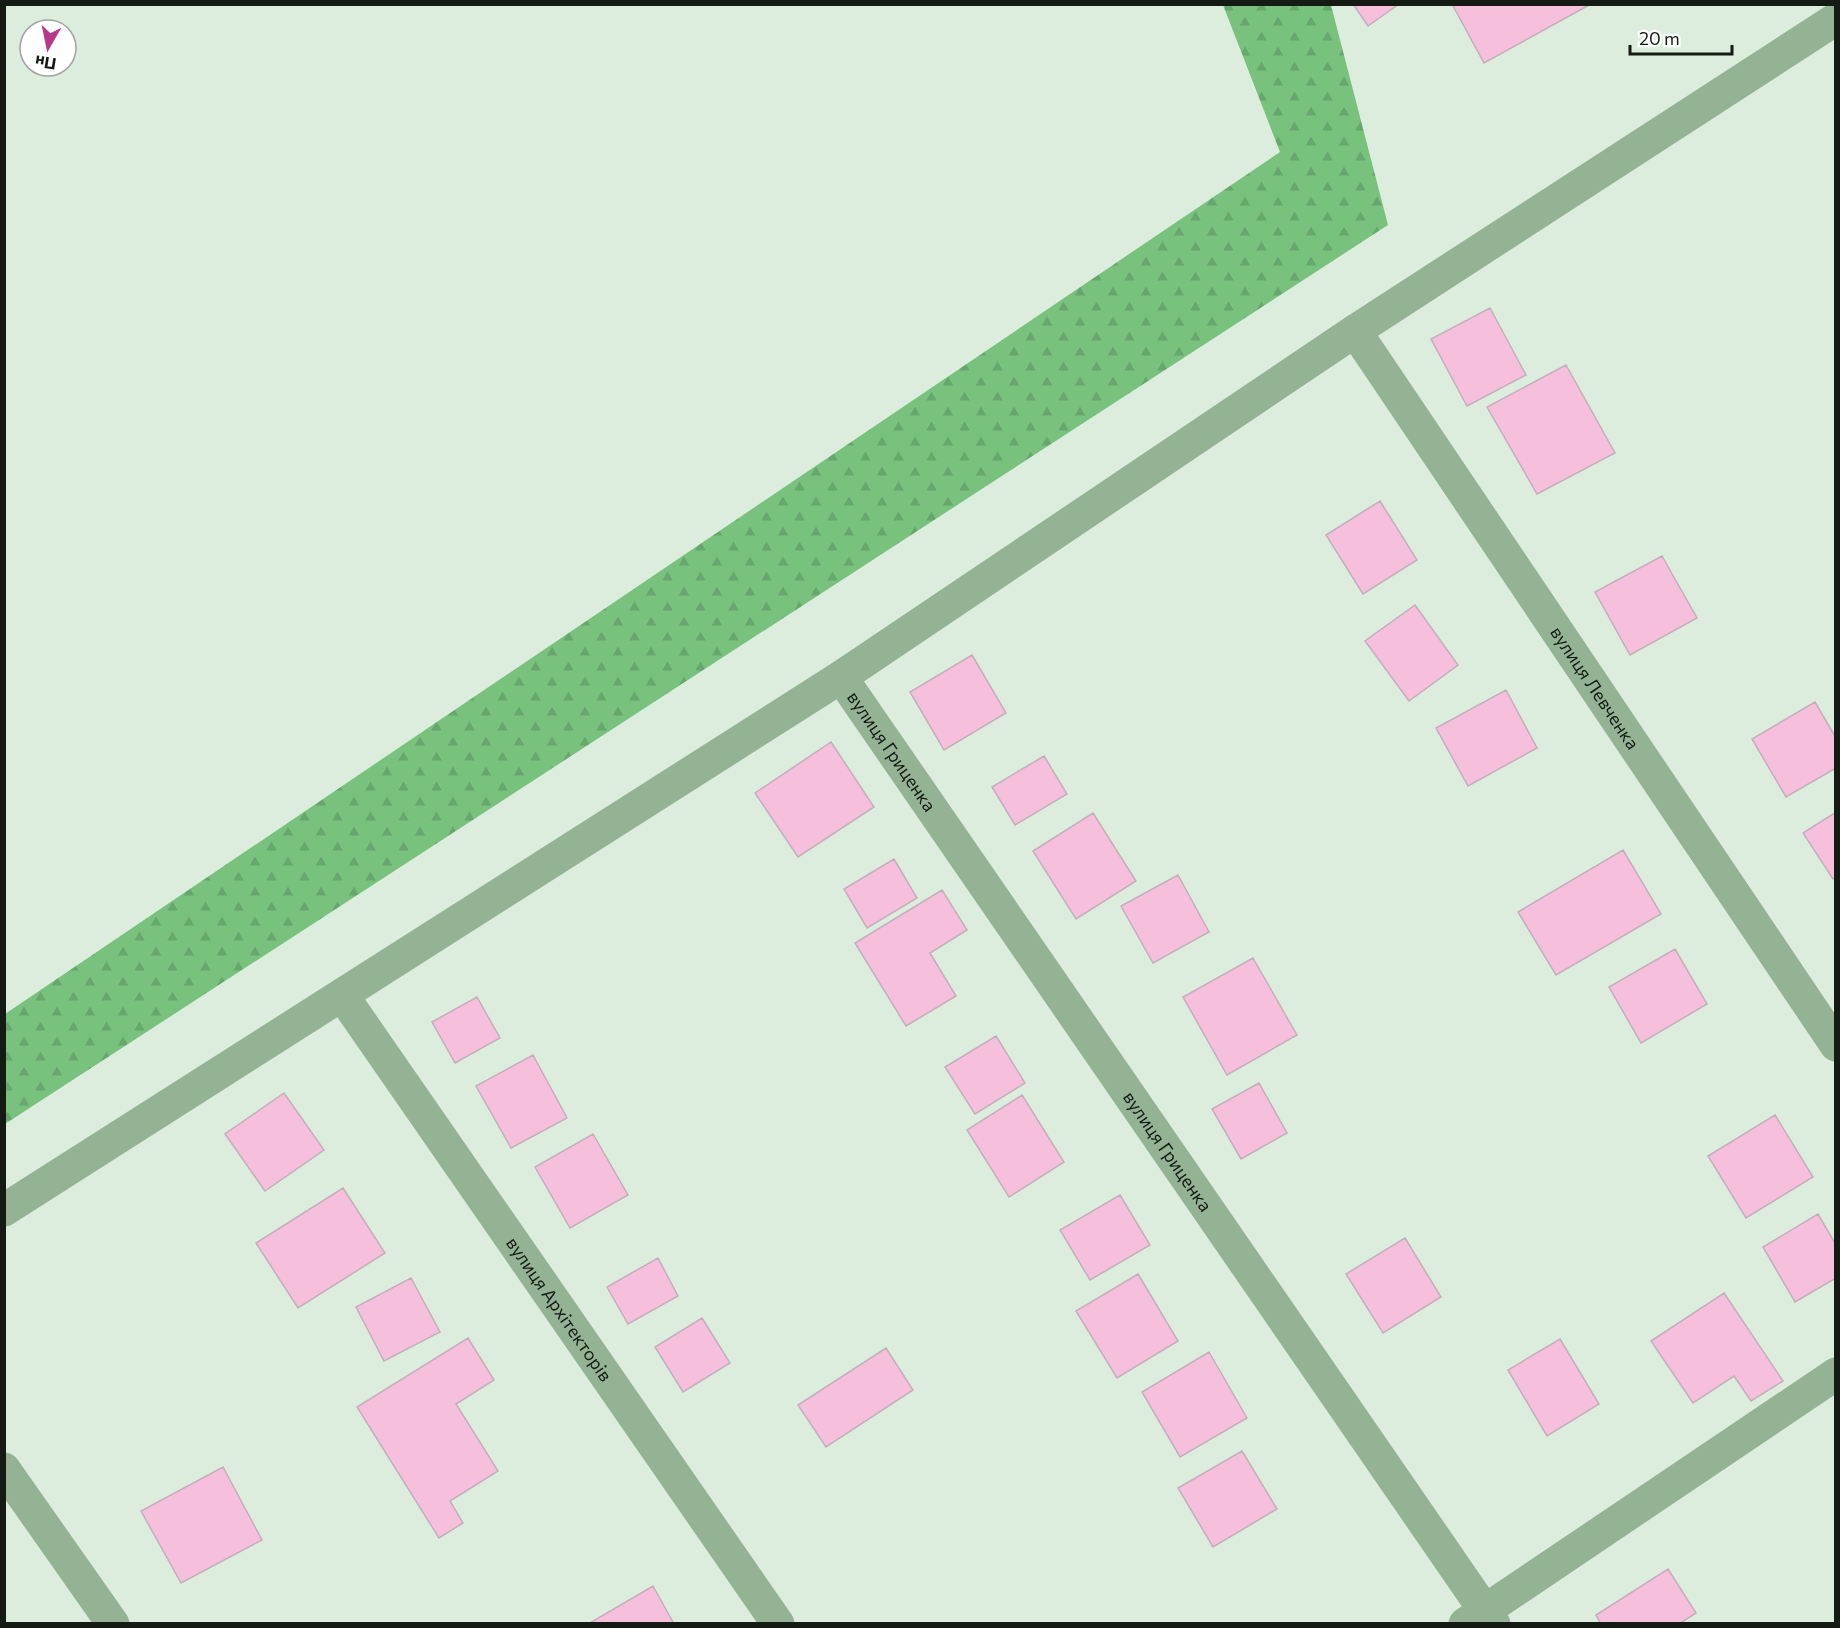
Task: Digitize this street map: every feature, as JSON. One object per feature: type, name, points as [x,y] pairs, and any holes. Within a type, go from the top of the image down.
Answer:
[{"type":"street","points":[[4,1210],[841,678],[1355,331],[1836,19]]},
{"type":"street","name":"вулиця Левченка","points":[[1355,331],[1836,1045]]},
{"type":"street","name":"вулиця Гриценка","points":[[841,678],[1481,1619]]},
{"type":"street","name":"вулиця Архітекторів","points":[[342,995],[778,1623]]},
{"type":"street","points":[[1481,1619],[1836,1374]]},
{"type":"street","points":[[4,1469],[113,1623]]},
{"type":"green space","points":[[1223,5],[1331,5],[1388,225],[5,1124],[5,1014],[1280,152]]},
{"type":"building","points":[[1353,4],[1399,4],[1368,26]]},
{"type":"building","points":[[1452,4],[1591,4],[1484,63]]},
{"type":"building","points":[[1490,308],[1526,375],[1467,406],[1431,339]]},
{"type":"building","points":[[1566,365],[1615,453],[1537,494],[1487,407]]},
{"type":"building","points":[[1380,501],[1417,560],[1363,594],[1326,535]]},
{"type":"building","points":[[1662,556],[1697,618],[1630,655],[1595,592]]},
{"type":"building","points":[[1415,605],[1458,665],[1409,701],[1365,641]]},
{"type":"building","points":[[972,655],[1006,713],[944,750],[910,692]]},
{"type":"building","points":[[1506,690],[1537,748],[1468,786],[1436,728]]},
{"type":"building","points":[[1815,702],[1836,738],[1836,768],[1786,797],[1752,739]]},
{"type":"building","points":[[831,742],[874,807],[798,857],[755,793]]},
{"type":"building","points":[[1044,756],[1067,794],[1015,825],[992,787]]},
{"type":"building","points":[[1836,812],[1836,877],[1833,879],[1803,833]]},
{"type":"building","points":[[1093,813],[1136,881],[1076,919],[1033,851]]},
{"type":"building","points":[[1623,850],[1661,914],[1556,975],[1518,912]]},
{"type":"building","points":[[894,859],[917,898],[867,928],[844,889]]},
{"type":"building","points":[[1178,875],[1209,932],[1153,963],[1121,906]]},
{"type":"building","points":[[942,890],[967,930],[930,953],[956,996],[906,1026],[855,943]]},
{"type":"building","points":[[1675,949],[1707,1004],[1641,1043],[1609,987]]},
{"type":"building","points":[[1253,958],[1297,1035],[1227,1075],[1183,997]]},
{"type":"building","points":[[477,997],[500,1038],[455,1063],[432,1022]]},
{"type":"building","points":[[996,1036],[1025,1083],[975,1114],[945,1067]]},
{"type":"building","points":[[533,1055],[567,1118],[511,1148],[476,1086]]},
{"type":"building","points":[[1259,1083],[1287,1133],[1241,1159],[1212,1109]]},
{"type":"building","points":[[284,1093],[324,1150],[265,1191],[225,1134]]},
{"type":"building","points":[[1022,1095],[1064,1162],[1009,1197],[967,1130]]},
{"type":"building","points":[[1775,1115],[1813,1177],[1746,1218],[1708,1156]]},
{"type":"building","points":[[593,1134],[628,1195],[570,1228],[535,1167]]},
{"type":"building","points":[[343,1188],[385,1253],[298,1308],[256,1243]]},
{"type":"building","points":[[1120,1195],[1150,1245],[1090,1280],[1060,1230]]},
{"type":"building","points":[[1818,1214],[1836,1245],[1836,1278],[1795,1302],[1763,1247]]},
{"type":"building","points":[[1405,1238],[1441,1297],[1383,1333],[1346,1274]]},
{"type":"building","points":[[658,1258],[678,1296],[628,1324],[607,1287]]},
{"type":"building","points":[[1138,1274],[1178,1341],[1117,1378],[1076,1311]]},
{"type":"building","points":[[411,1278],[440,1332],[384,1361],[356,1307]]},
{"type":"building","points":[[1724,1293],[1783,1381],[1751,1401],[1734,1376],[1693,1403],[1651,1341]]},
{"type":"building","points":[[702,1318],[730,1363],[683,1392],[655,1347]]},
{"type":"building","points":[[468,1338],[494,1380],[456,1404],[498,1471],[450,1501],[463,1523],[439,1538],[357,1407]]},
{"type":"building","points":[[1560,1339],[1599,1404],[1547,1436],[1508,1370]]},
{"type":"building","points":[[886,1348],[913,1390],[826,1447],[798,1405]]},
{"type":"building","points":[[1209,1352],[1247,1418],[1180,1457],[1142,1392]]},
{"type":"building","points":[[1242,1451],[1277,1509],[1213,1547],[1178,1488]]},
{"type":"building","points":[[223,1467],[262,1540],[181,1583],[141,1511]]},
{"type":"building","points":[[1668,1569],[1696,1613],[1679,1624],[1601,1624],[1596,1615]]},
{"type":"building","points":[[653,1586],[674,1624],[588,1624]]}]
